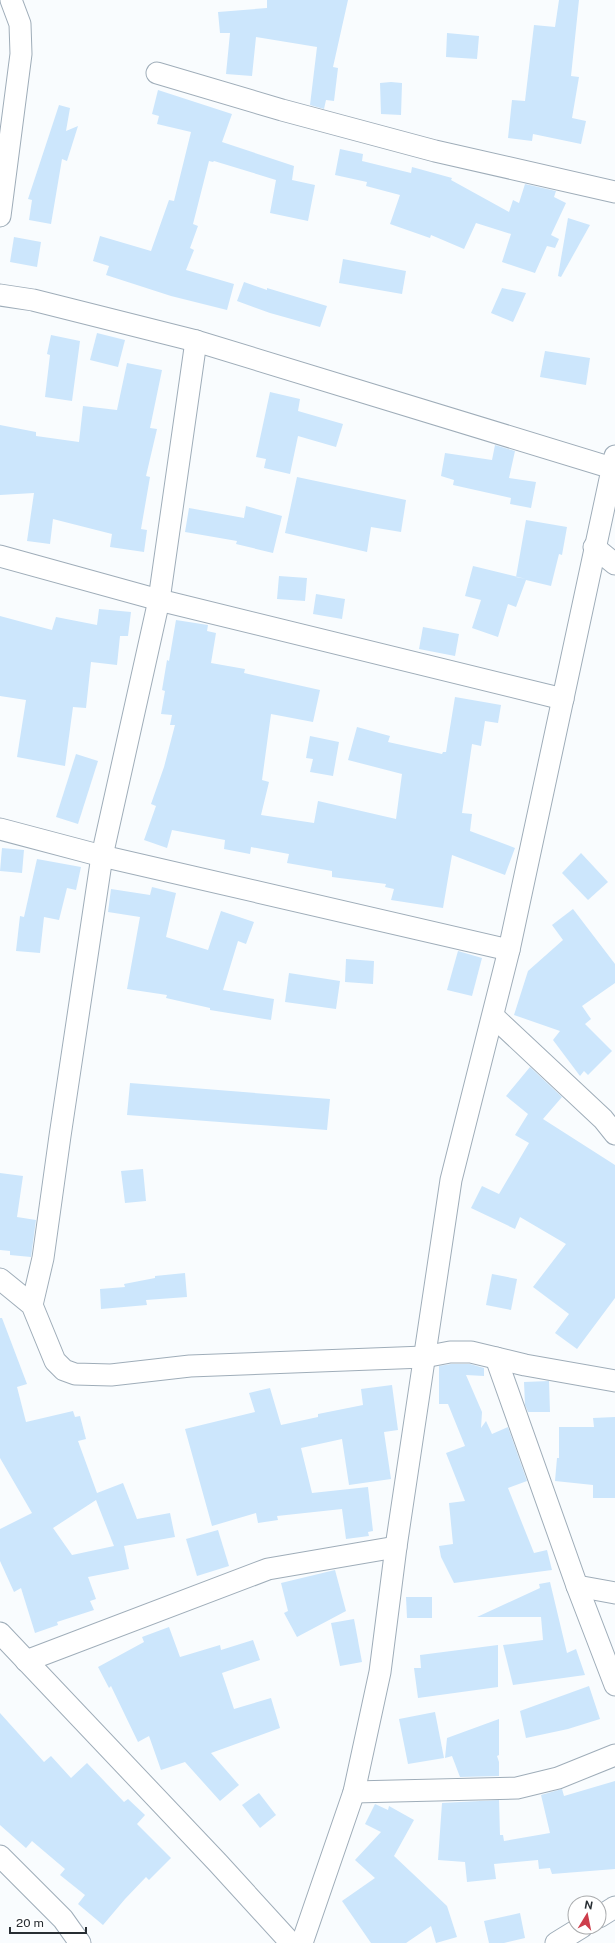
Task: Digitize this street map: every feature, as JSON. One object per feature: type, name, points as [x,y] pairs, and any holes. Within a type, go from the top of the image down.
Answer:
[{"type":"street","points":[[0,216],[21,54],[20,24],[11,0]]},
{"type":"street","points":[[157,73],[282,110],[434,151],[615,192]]},
{"type":"street","points":[[0,295],[33,300],[196,341],[614,462],[594,547],[509,950],[451,1180],[396,1547],[380,1672],[354,1792],[302,1943]]},
{"type":"street","points":[[32,1305],[43,1258],[102,856],[159,600],[196,341]]},
{"type":"street","points":[[594,547],[615,564]]},
{"type":"street","points":[[0,556],[159,600],[563,699]]},
{"type":"street","points":[[0,829],[102,856],[509,950]]},
{"type":"street","points":[[493,1016],[611,1121]]},
{"type":"street","points":[[0,1278],[32,1305],[55,1361],[64,1370],[75,1374],[111,1375],[190,1366],[424,1357],[460,1352],[615,1380]]},
{"type":"street","points":[[496,1358],[577,1586],[615,1685]]},
{"type":"street","points":[[26,1661],[268,1569],[396,1547]]},
{"type":"street","points":[[577,1586],[615,1593]]},
{"type":"street","points":[[0,1633],[218,1863],[291,1943]]},
{"type":"street","points":[[354,1792],[517,1788],[558,1778],[615,1755]]},
{"type":"street","points":[[0,1856],[63,1919],[80,1943]]},
{"type":"street","points":[[556,1943],[569,1935]]},
{"type":"building","points":[[267,0],[348,0],[333,67],[338,68],[334,101],[326,100],[324,109],[310,105],[317,47],[256,37],[252,76],[226,74],[230,33],[220,33],[218,12],[267,8]]},
{"type":"building","points":[[559,0],[579,0],[571,76],[579,77],[572,118],[586,121],[581,144],[533,134],[532,141],[508,138],[512,100],[525,101],[534,25],[555,27]]},
{"type":"building","points":[[447,33],[479,36],[477,59],[446,57]]},
{"type":"building","points":[[380,83],[402,83],[401,115],[381,114]]},
{"type":"building","points":[[158,90],[232,114],[222,142],[294,166],[292,180],[315,185],[308,221],[270,213],[276,180],[214,161],[209,161],[193,224],[198,226],[190,248],[194,250],[186,270],[234,284],[227,310],[171,296],[106,275],[109,266],[93,261],[100,236],[151,251],[169,200],[174,201],[191,132],[157,124],[159,116],[152,114]]},
{"type":"building","points":[[59,105],[70,108],[66,131],[78,126],[67,161],[62,159],[51,224],[29,220],[32,200],[28,199]]},
{"type":"building","points":[[340,149],[363,154],[362,161],[411,173],[412,167],[452,178],[451,180],[509,212],[513,200],[519,203],[525,184],[556,191],[554,197],[566,203],[551,235],[559,239],[555,248],[547,246],[535,273],[502,262],[511,234],[476,223],[464,249],[431,235],[430,238],[390,224],[400,195],[366,186],[367,182],[335,175]]},
{"type":"building","points":[[568,218],[590,225],[561,277],[558,276]]},
{"type":"building","points":[[14,237],[41,242],[37,267],[10,262]]},
{"type":"building","points":[[343,259],[406,271],[402,294],[339,283]]},
{"type":"building","points":[[244,282],[267,290],[267,288],[327,306],[320,327],[270,313],[237,301]]},
{"type":"building","points":[[502,288],[526,293],[513,322],[491,313]]},
{"type":"building","points":[[97,333],[125,340],[118,367],[90,360]]},
{"type":"building","points":[[51,335],[80,341],[72,401],[45,397],[50,355],[47,354]]},
{"type":"building","points":[[545,351],[590,358],[586,385],[540,377]]},
{"type":"building","points":[[127,363],[162,370],[150,428],[157,429],[146,476],[150,477],[141,529],[147,530],[144,552],[110,547],[112,534],[53,519],[50,544],[27,541],[34,493],[0,495],[0,425],[36,432],[36,436],[79,442],[83,406],[117,410]]},
{"type":"building","points":[[270,392],[300,399],[298,411],[343,424],[336,447],[298,436],[290,474],[264,468],[266,459],[256,457]]},
{"type":"building","points":[[495,445],[515,451],[509,478],[536,482],[531,508],[510,504],[511,498],[453,485],[454,480],[441,476],[445,453],[492,460]]},
{"type":"building","points":[[297,477],[406,500],[401,532],[371,527],[367,552],[285,533]]},
{"type":"building","points":[[246,506],[282,516],[273,553],[236,544],[237,541],[185,532],[189,508],[244,518]]},
{"type":"building","points":[[526,520],[567,527],[562,555],[559,554],[551,586],[526,580],[516,607],[508,604],[498,637],[472,628],[481,600],[465,596],[473,566],[516,577]]},
{"type":"building","points":[[279,576],[307,578],[305,601],[277,599]]},
{"type":"building","points":[[316,594],[345,599],[342,619],[313,614]]},
{"type":"building","points":[[99,609],[131,612],[128,636],[120,636],[117,665],[91,662],[86,708],[73,707],[65,766],[17,757],[26,700],[0,696],[0,616],[52,630],[56,617],[97,625]]},
{"type":"building","points":[[176,620],[208,625],[207,631],[216,633],[211,663],[245,669],[244,673],[320,690],[313,722],[271,714],[262,780],[269,782],[261,815],[314,823],[318,801],[396,819],[402,774],[348,760],[357,727],[390,736],[388,742],[442,754],[443,752],[446,752],[455,697],[501,705],[498,723],[485,721],[481,746],[472,744],[462,813],[472,814],[470,831],[515,848],[505,875],[452,855],[443,908],[391,900],[394,889],[385,887],[386,884],[332,877],[332,871],[287,863],[289,854],[251,847],[250,854],[224,849],[225,840],[172,830],[167,848],[144,840],[156,806],[151,804],[164,767],[175,725],[170,725],[172,715],[161,714],[165,691],[162,690]]},
{"type":"building","points":[[423,627],[459,634],[455,656],[419,649]]},
{"type":"building","points":[[310,736],[339,742],[333,776],[310,772],[313,759],[306,758]]},
{"type":"building","points":[[76,754],[98,761],[78,824],[56,817]]},
{"type":"building","points":[[2,848],[24,850],[22,873],[0,871]]},
{"type":"building","points":[[581,853],[608,882],[588,900],[562,873]]},
{"type":"building","points":[[37,859],[81,867],[76,890],[67,888],[59,920],[44,917],[40,953],[16,951],[20,916],[24,917]]},
{"type":"building","points":[[152,887],[176,893],[166,937],[208,950],[221,911],[254,922],[246,944],[238,941],[223,990],[274,999],[271,1020],[210,1010],[210,1008],[166,998],[167,995],[127,989],[140,917],[108,912],[111,889],[150,895]]},
{"type":"building","points":[[573,909],[615,964],[615,983],[582,1006],[591,1019],[585,1024],[612,1051],[588,1075],[584,1071],[580,1076],[553,1040],[560,1031],[514,1015],[528,971],[563,940],[552,925]]},
{"type":"building","points":[[458,951],[482,958],[472,996],[447,990]]},
{"type":"building","points":[[346,959],[374,961],[373,984],[345,982]]},
{"type":"building","points":[[289,973],[340,981],[336,1009],[285,1002]]},
{"type":"building","points":[[530,1067],[562,1097],[543,1119],[615,1165],[615,1298],[577,1349],[555,1333],[569,1314],[533,1287],[566,1244],[520,1217],[515,1229],[471,1208],[482,1186],[499,1194],[529,1143],[515,1135],[528,1114],[506,1096]]},
{"type":"building","points":[[130,1083],[330,1099],[327,1130],[127,1115]]},
{"type":"building","points":[[143,1169],[146,1201],[125,1203],[121,1171]]},
{"type":"building","points":[[0,1173],[23,1176],[17,1217],[36,1220],[31,1257],[10,1255],[10,1251],[0,1250]]},
{"type":"building","points":[[185,1273],[187,1297],[146,1300],[147,1305],[101,1309],[100,1289],[125,1287],[124,1284],[155,1278],[155,1276]]},
{"type":"building","points":[[492,1274],[517,1279],[511,1310],[486,1305]]},
{"type":"building","points":[[0,1318],[2,1318],[27,1384],[17,1387],[26,1422],[73,1411],[75,1417],[80,1416],[86,1439],[78,1441],[97,1493],[123,1483],[137,1519],[170,1513],[175,1537],[124,1546],[129,1569],[88,1577],[96,1599],[90,1601],[94,1610],[57,1622],[58,1625],[35,1633],[21,1588],[14,1592],[0,1561],[0,1529],[32,1513],[0,1458]],"holes":[[[96,1500],[114,1546],[72,1555],[53,1528]]]},
{"type":"building","points":[[451,1364],[470,1364],[484,1368],[484,1376],[466,1375],[482,1412],[481,1428],[486,1421],[492,1434],[508,1427],[527,1481],[508,1488],[534,1553],[547,1550],[552,1570],[454,1583],[441,1557],[439,1546],[453,1544],[449,1503],[465,1501],[446,1453],[465,1446],[448,1404],[439,1404],[439,1366]]},
{"type":"building","points":[[549,1381],[550,1412],[528,1412],[525,1405],[524,1382]]},
{"type":"building","points":[[392,1385],[398,1430],[384,1432],[391,1479],[349,1485],[342,1439],[301,1448],[312,1493],[368,1487],[373,1531],[368,1532],[369,1536],[346,1539],[342,1509],[277,1516],[278,1520],[258,1523],[256,1513],[212,1526],[185,1429],[255,1412],[249,1393],[270,1388],[281,1425],[318,1417],[318,1414],[363,1405],[361,1389]]},
{"type":"building","points":[[615,1417],[615,1498],[593,1498],[593,1485],[555,1481],[557,1458],[559,1458],[559,1427],[594,1427],[593,1418]]},
{"type":"building","points":[[218,1530],[229,1566],[197,1576],[186,1539]]},
{"type":"building","points":[[335,1570],[346,1611],[297,1637],[284,1613],[288,1611],[281,1583]]},
{"type":"building","points":[[550,1582],[567,1653],[576,1649],[585,1675],[513,1685],[503,1645],[543,1640],[541,1617],[477,1617],[540,1588],[539,1584]]},
{"type":"building","points":[[406,1597],[432,1597],[432,1618],[407,1618]]},
{"type":"building","points":[[354,1619],[362,1662],[340,1666],[331,1623]]},
{"type":"building","points":[[169,1627],[180,1657],[220,1645],[221,1650],[253,1640],[260,1660],[222,1673],[234,1709],[271,1698],[280,1728],[211,1753],[239,1785],[220,1801],[185,1762],[161,1770],[149,1736],[138,1742],[111,1686],[109,1688],[98,1667],[144,1642],[142,1637]]},
{"type":"building","points":[[498,1645],[498,1687],[418,1698],[414,1668],[421,1668],[420,1655]]},
{"type":"building","points":[[589,1686],[600,1719],[568,1729],[526,1738],[520,1711]]},
{"type":"building","points":[[435,1712],[444,1758],[408,1764],[399,1719]]},
{"type":"building","points":[[0,1713],[44,1762],[51,1756],[71,1778],[87,1763],[124,1802],[128,1799],[145,1815],[137,1824],[171,1858],[149,1880],[146,1877],[103,1925],[78,1904],[85,1895],[60,1875],[65,1869],[32,1841],[26,1848],[0,1825]]},
{"type":"building","points":[[499,1719],[499,1755],[497,1756],[499,1762],[499,1776],[460,1777],[452,1756],[445,1758],[447,1738]]},
{"type":"building","points":[[615,1781],[615,1869],[552,1874],[550,1868],[539,1869],[538,1860],[494,1864],[496,1879],[467,1882],[465,1862],[438,1860],[442,1803],[499,1800],[500,1835],[503,1835],[504,1841],[550,1833],[541,1795],[562,1789],[564,1796]]},
{"type":"building","points":[[259,1793],[276,1815],[260,1828],[242,1805]]},
{"type":"building","points":[[375,1804],[388,1810],[389,1806],[414,1820],[394,1856],[447,1906],[457,1937],[436,1943],[431,1926],[406,1943],[371,1943],[342,1901],[375,1878],[355,1860],[381,1832],[365,1824]]},
{"type":"building","points":[[520,1913],[525,1938],[504,1943],[489,1943],[484,1921]]}]
